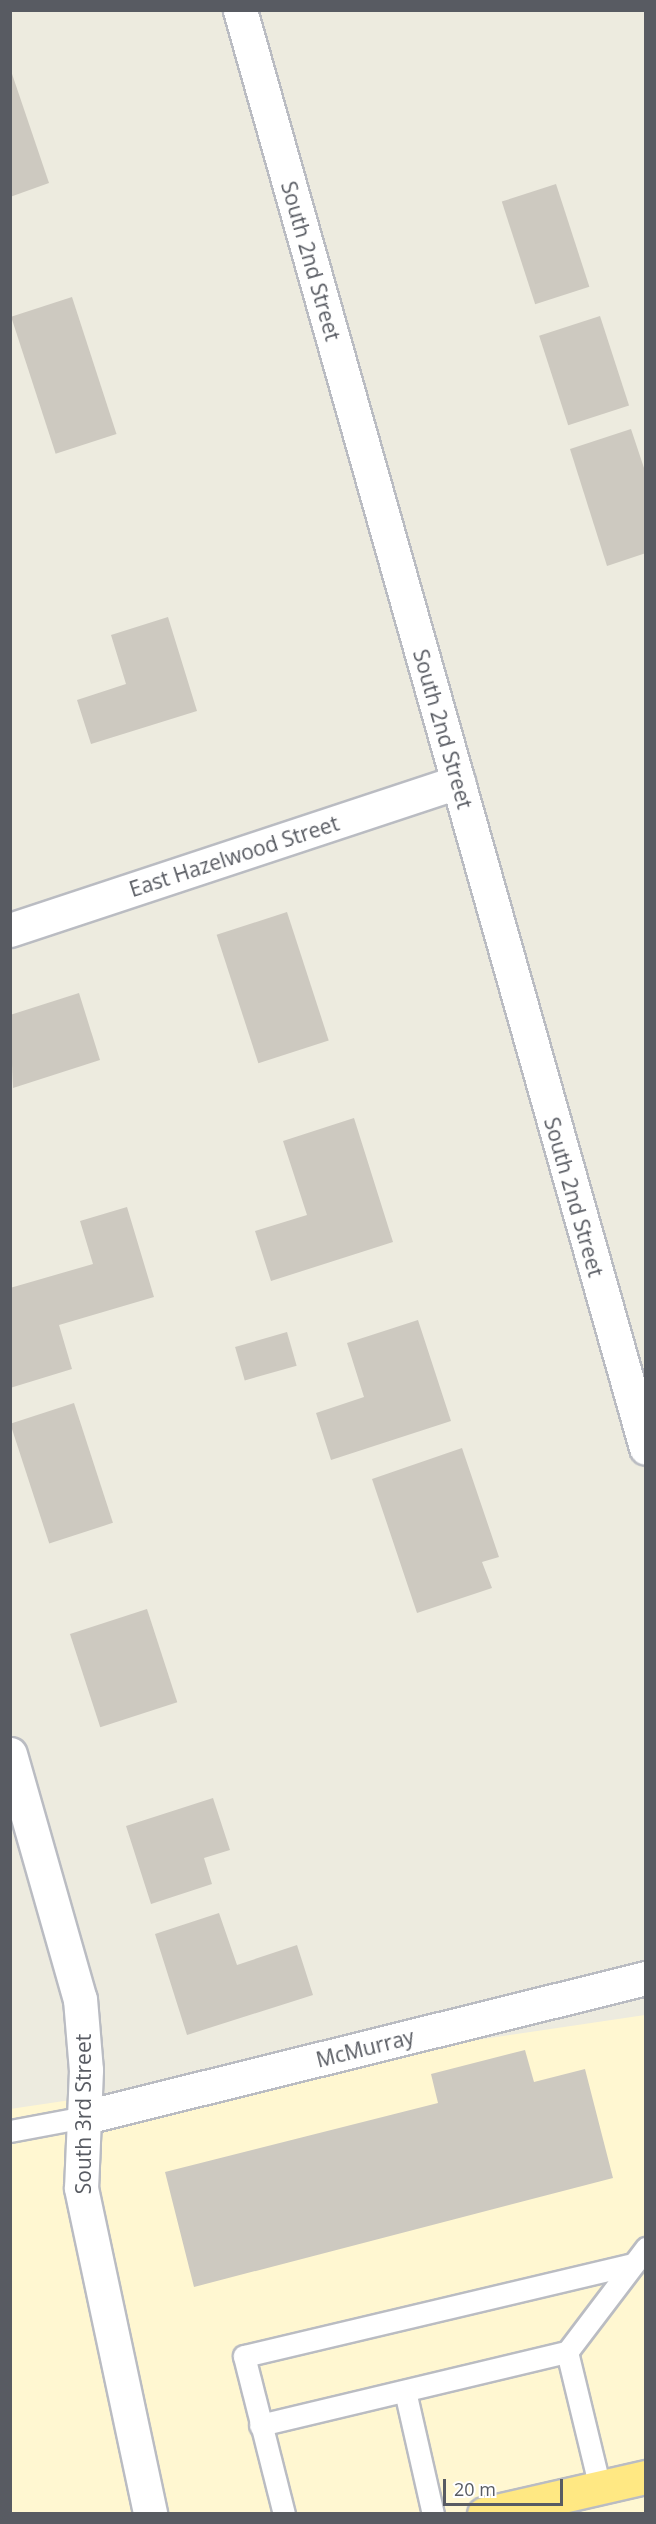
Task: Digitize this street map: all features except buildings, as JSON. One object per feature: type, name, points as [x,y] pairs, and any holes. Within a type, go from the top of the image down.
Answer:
[{"type":"highway","points":[[484,2514],[645,2477]]},
{"type":"street","name":"South 2nd Street","points":[[240,10],[458,782],[639,1400],[645,1448]]},
{"type":"street","name":"East Hazelwood Street","points":[[10,930],[458,782]]},
{"type":"street","name":"South 3rd Street","points":[[10,1754],[80,1999],[86,2046],[81,2188],[150,2514]]},
{"type":"street","name":"McMurray","points":[[84,2117],[645,1978]]},
{"type":"lane","points":[[10,2131],[84,2117]]},
{"type":"lane","points":[[260,2425],[567,2352],[639,2256]]},
{"type":"lane","points":[[284,2514],[244,2356],[639,2256]]},
{"type":"lane","points":[[567,2352],[600,2488]]},
{"type":"lane","points":[[405,2391],[433,2514]]},
{"type":"shaded area","points":[[645,2015],[645,2513],[11,2513],[10,2109]]}]
